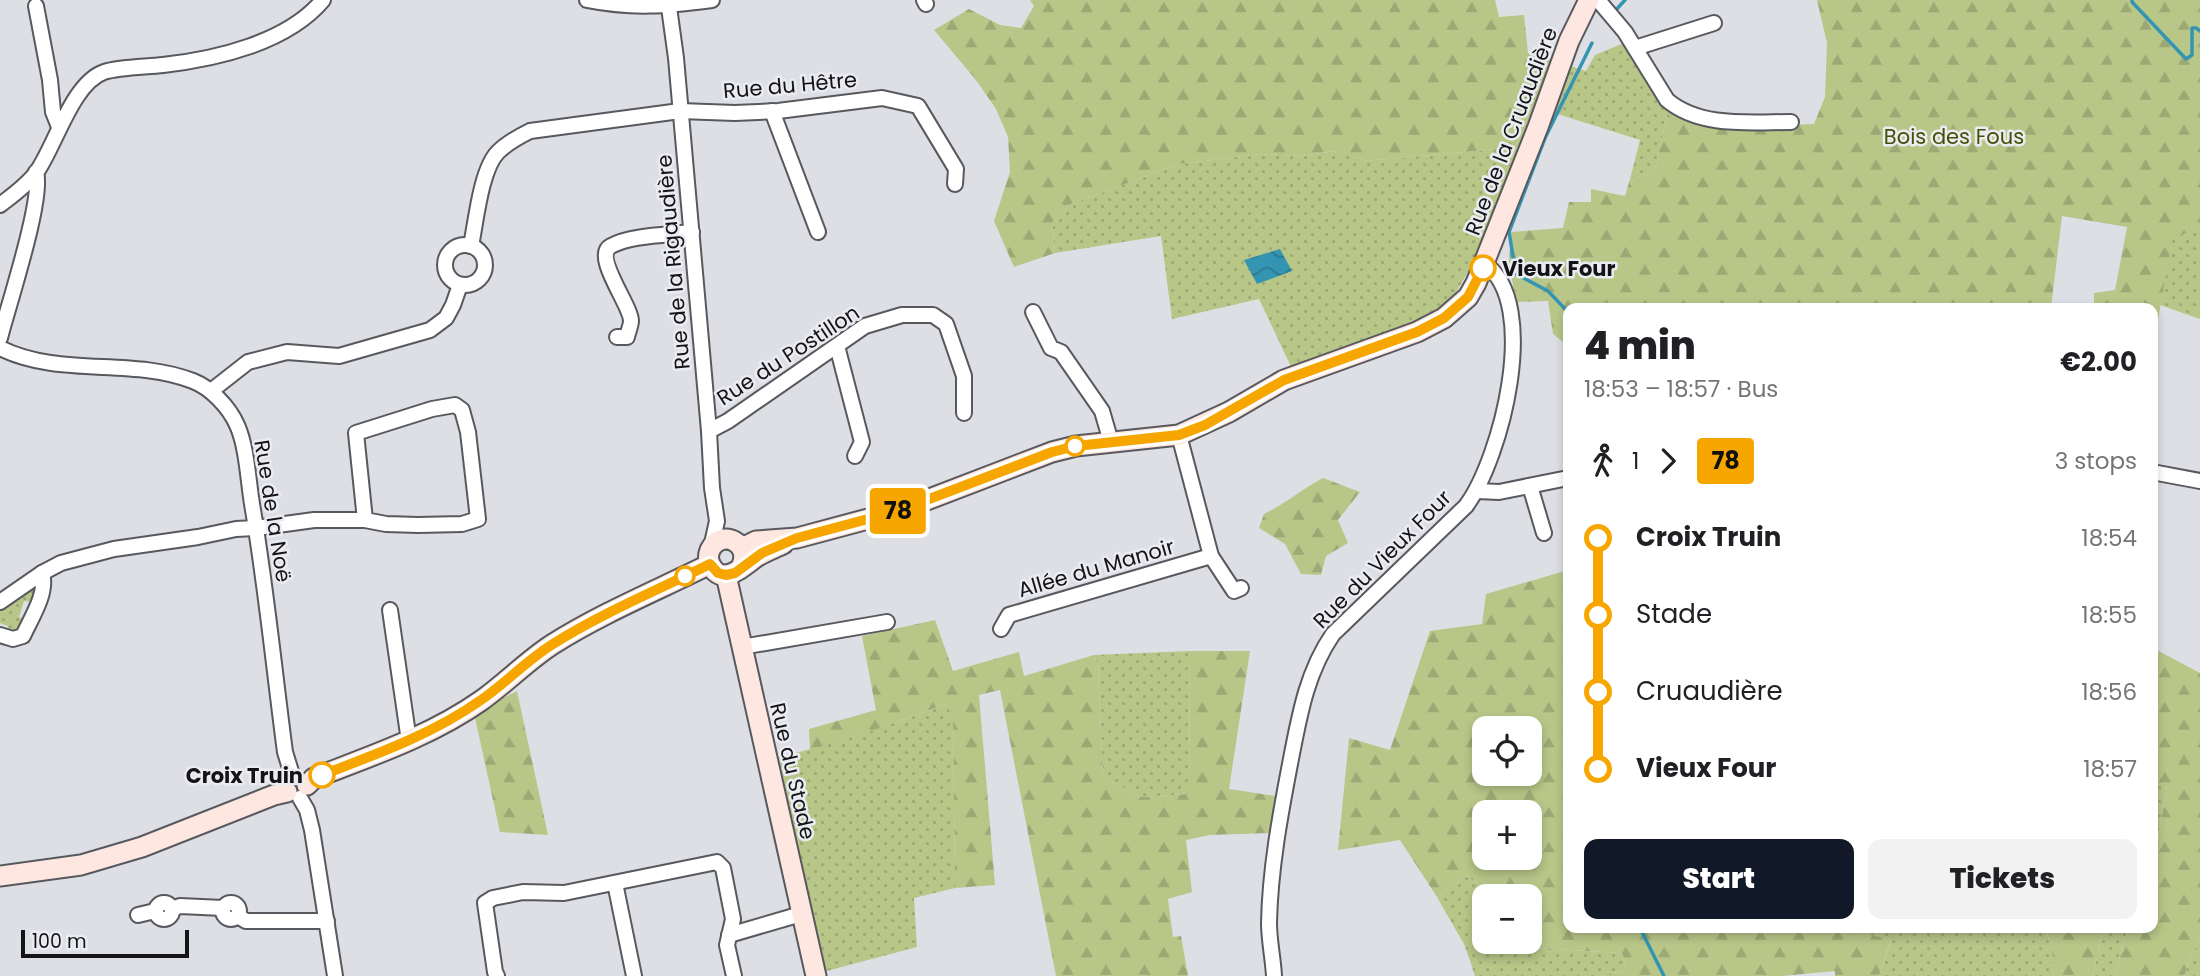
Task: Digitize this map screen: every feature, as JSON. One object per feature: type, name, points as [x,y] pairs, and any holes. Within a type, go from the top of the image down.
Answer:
[{"type":"main road","name":"Rue de la Cruaudière","points":[[0,876],[81,865],[142,847],[297,788],[314,778],[409,741],[481,701],[551,645],[577,630],[757,541],[797,538],[898,511],[1052,452],[1076,446],[1179,435],[1229,412],[1284,380],[1417,332],[1444,318],[1468,297],[1485,264],[1569,41],[1589,0]]},
{"type":"main road","name":"Rue du Stade","points":[[726,557],[742,647],[816,976]]},
{"type":"street","points":[[0,205],[36,173],[78,96],[89,82],[103,72],[189,62],[246,49],[303,20],[323,0]]},
{"type":"street","points":[[587,0],[639,8],[712,0]]},
{"type":"street","points":[[1598,0],[1635,48],[1672,104],[1702,118],[1734,122],[1791,122]]},
{"type":"street","name":"Rue de la Rigaudière","points":[[669,3],[692,232],[712,488],[726,557]]},
{"type":"street","points":[[36,6],[53,111],[59,127]]},
{"type":"street","points":[[1635,48],[1714,23]]},
{"type":"street","name":"Rue du Hêtre","points":[[471,246],[486,168],[496,153],[512,140],[530,131],[680,111],[772,111],[882,98],[918,106],[956,169],[956,184]]},
{"type":"street","points":[[772,111],[818,232]]},
{"type":"street","points":[[0,338],[34,209],[38,187],[36,173]]},
{"type":"street","points":[[617,337],[627,337],[631,321],[626,305],[607,270],[607,249],[628,240],[692,232]]},
{"type":"street","points":[[458,246],[471,246],[482,254],[485,267],[480,279],[474,283],[460,285],[450,278],[445,266],[446,260],[458,246]]},
{"type":"street","name":"Rue du Vieux Four","points":[[1274,976],[1269,926],[1270,894],[1279,822],[1300,713],[1320,653],[1333,634],[1466,506],[1477,491],[1497,442],[1510,384],[1512,343],[1509,301],[1500,280],[1485,264]]},
{"type":"street","points":[[211,391],[248,362],[287,352],[339,356],[430,330],[446,318],[460,285]]},
{"type":"street","points":[[1033,312],[1051,348],[1061,352],[1102,411],[1111,442]]},
{"type":"street","name":"Rue du Postillon","points":[[709,431],[728,421],[865,326],[902,315],[933,315],[946,324],[964,376],[964,413]]},
{"type":"street","points":[[837,346],[862,442],[855,456]]},
{"type":"street","name":"Rue de la Noë","points":[[0,348],[54,365],[151,371],[193,381],[211,391],[233,417],[241,436],[256,528],[285,752],[313,830],[335,976]]},
{"type":"street","points":[[0,602],[42,573],[78,558],[114,549],[198,537],[236,528],[314,520],[365,520],[418,525],[463,524],[478,519],[470,445],[462,410],[455,405],[432,409],[356,433],[365,520]]},
{"type":"street","points":[[1179,435],[1211,556],[1234,591],[1241,588]]},
{"type":"street","points":[[2158,473],[2200,481]]},
{"type":"street","points":[[1477,491],[1499,492],[1563,479]]},
{"type":"street","points":[[1530,486],[1544,533]]},
{"type":"street","name":"Allée du Manoir","points":[[1001,629],[1009,615],[1211,556]]},
{"type":"street","points":[[0,635],[13,639],[23,636],[45,582],[42,573]]},
{"type":"street","points":[[390,610],[409,741]]},
{"type":"street","points":[[742,647],[887,622]]},
{"type":"street","points":[[497,976],[485,903],[493,898],[523,892],[564,893],[717,862],[723,868],[733,919],[727,945],[734,976]]},
{"type":"street","points":[[615,883],[634,976]]},
{"type":"street","points":[[138,915],[155,911],[160,918],[165,919],[170,917],[172,909],[180,906],[223,908],[226,918],[238,916],[246,921],[327,921]]},
{"type":"street","points":[[729,935],[801,914]]},
{"type":"green space","points":[[1030,0],[1495,0],[1499,17],[1524,15],[1528,53],[1552,60],[1518,147],[1366,161],[1336,151],[1299,156],[1260,154],[1179,164],[1071,204],[1052,223],[1055,253],[1014,267],[994,221],[1010,172],[1008,137],[996,109],[976,80],[934,30],[969,9],[1000,25],[1021,28],[1034,6]]},
{"type":"green space","name":"Bois des Fous","points":[[1817,0],[2200,0],[2200,226],[2172,240],[2158,320],[2158,303],[2094,303],[2094,293],[2115,290],[2127,227],[2062,216],[2052,303],[1563,303],[1563,342],[1553,334],[1548,301],[1516,302],[1509,262],[1511,232],[1563,228],[1569,202],[1591,202],[1591,189],[1625,196],[1630,179],[1654,173],[1668,112],[1711,128],[1814,124],[1825,97],[1827,43]]},
{"type":"green space","points":[[1624,43],[1668,112],[1654,173],[1630,179],[1640,140],[1535,107],[1552,60],[1586,71],[1595,55]]},
{"type":"green space","points":[[1518,147],[1474,261],[1454,296],[1417,325],[1293,371],[1259,299],[1172,319],[1161,236],[1055,253],[1052,223],[1071,204],[1179,164],[1260,154],[1299,156],[1337,151],[1366,161]]},
{"type":"green space","points":[[2200,226],[2200,319],[2160,305],[2172,239]]},
{"type":"green space","points":[[1323,478],[1360,492],[1338,520],[1348,543],[1326,556],[1321,575],[1301,574],[1285,544],[1259,528],[1264,514]]},
{"type":"green space","points":[[1563,571],[1563,933],[1862,933],[1891,940],[1879,976],[1835,976],[1835,971],[1782,976],[1601,976],[1627,970],[1622,953],[1542,948],[1542,884],[1479,884],[1466,876],[1437,897],[1400,840],[1338,850],[1349,738],[1390,750],[1430,631],[1482,624],[1486,594]]},
{"type":"green space","points":[[37,585],[33,602],[24,601],[19,617],[26,620],[20,632],[6,633],[8,626],[0,623],[0,607]]},
{"type":"green space","points":[[935,620],[953,671],[1019,652],[1024,676],[1094,655],[1098,667],[1103,777],[1141,797],[1189,794],[1190,651],[1250,651],[1229,789],[1275,796],[1270,833],[1210,835],[1186,840],[1192,892],[1168,899],[1173,937],[1181,936],[1188,976],[1056,976],[1000,690],[979,695],[995,885],[955,888],[953,717],[946,704],[810,750],[809,729],[876,710],[862,636]]},
{"type":"green space","points":[[1190,651],[1189,794],[1141,797],[1103,777],[1098,667],[1094,655]]},
{"type":"green space","points":[[2158,651],[2200,673],[2200,934],[2184,976],[2114,976],[2127,933],[2158,933],[2158,839],[2167,786],[2158,785]]},
{"type":"green space","points":[[517,691],[548,835],[500,832],[474,713]]},
{"type":"green space","points":[[946,704],[953,717],[955,888],[914,898],[917,947],[823,972],[779,757],[842,740]]},
{"type":"green space","points":[[2158,784],[2167,785],[2158,839]]},
{"type":"green space","points":[[1466,876],[1479,884],[1472,884],[1472,954],[1542,954],[1542,948],[1622,953],[1627,970],[1601,976],[1475,976],[1465,946],[1437,897]]},
{"type":"green space","points":[[1861,933],[2047,933],[2054,963],[2052,976],[1879,976],[1891,941]]},
{"type":"green space","points":[[2047,933],[2102,933],[2093,976],[2052,976],[2054,963]]},
{"type":"green space","points":[[2102,933],[2127,933],[2114,976],[2093,976]]},
{"type":"green space","points":[[2200,934],[2200,976],[2184,976]]},
{"type":"water","points":[[1280,249],[1292,271],[1257,284],[1244,260]]},
{"type":"waterway","points":[[1614,12],[1625,0]]},
{"type":"waterway","points":[[2132,0],[2186,59],[2192,55],[2192,28],[2200,31]]},
{"type":"waterway","points":[[1563,307],[1548,291],[1516,274],[1509,232],[1545,138],[1592,43]]},
{"type":"waterway","points":[[1642,933],[1664,976]]},
{"type":"bus line","name":"78","points":[[322,775],[429,731],[481,701],[551,645],[710,564],[718,573],[732,574],[762,553],[797,538],[898,511],[1052,452],[1076,446],[1179,435],[1205,425],[1284,380],[1417,332],[1444,318],[1468,297],[1483,268]]},
{"type":"place","name":"Vieux Four","points":[[1483,268]]},
{"type":"place","name":"Croix Truin","points":[[322,775]]}]
